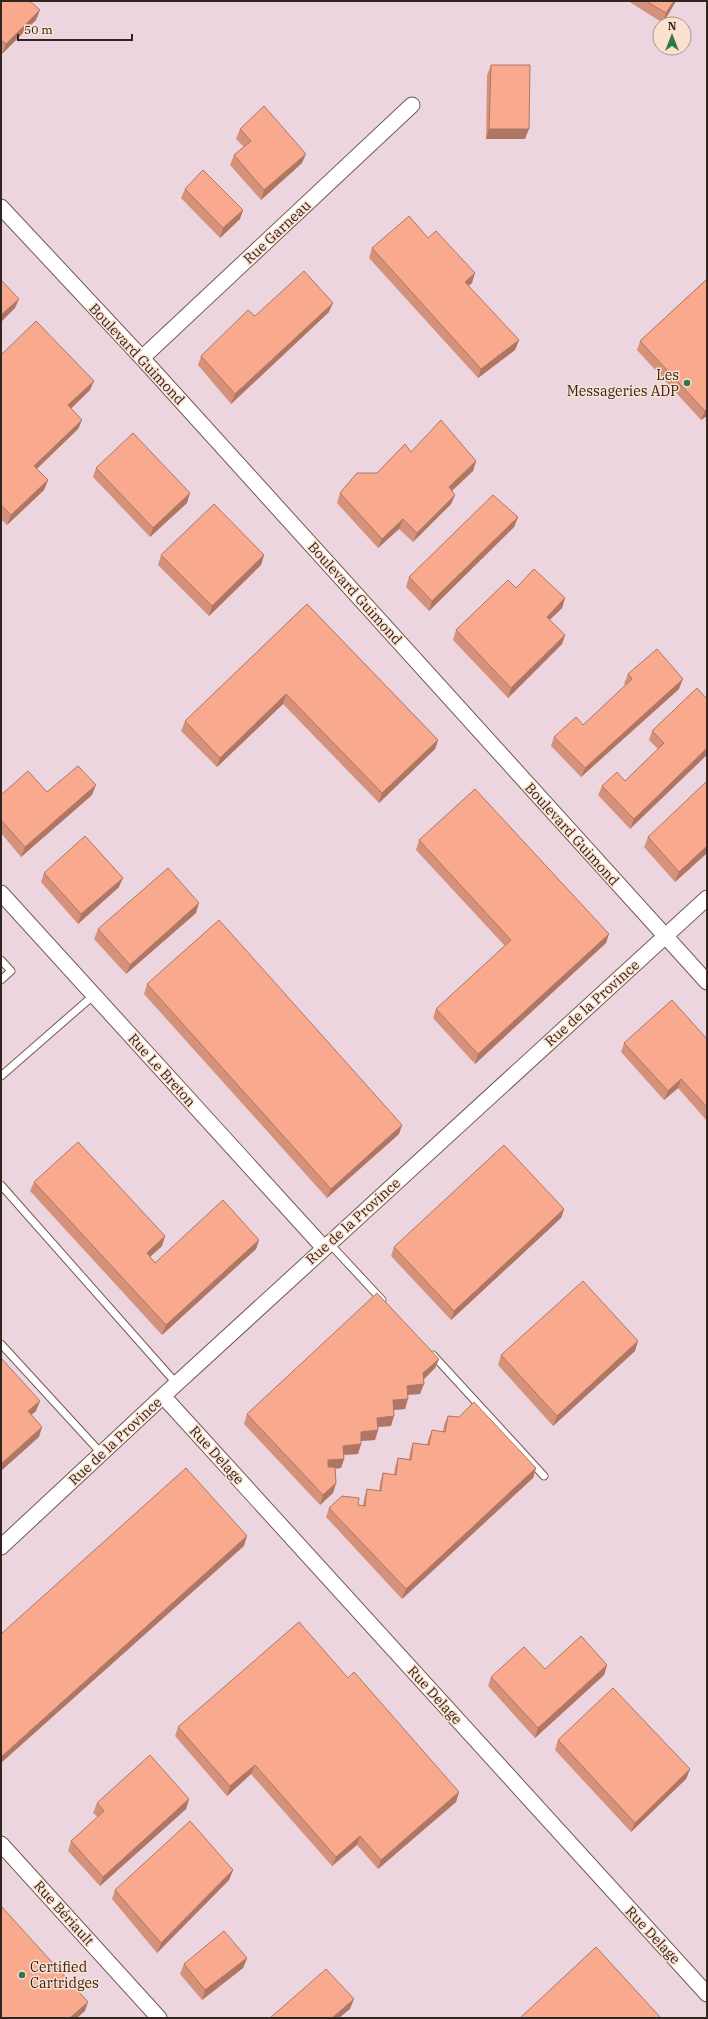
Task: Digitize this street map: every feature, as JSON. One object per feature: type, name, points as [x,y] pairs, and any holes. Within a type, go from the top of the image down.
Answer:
[{"type":"street","name":"Rue Garneau","points":[[142,358],[412,105]]},
{"type":"street","name":"Boulevard Guimond","points":[[1,207],[142,358],[707,982]]},
{"type":"street","name":"Rue Le Breton","points":[[1,893],[327,1246]]},
{"type":"street","name":"Rue de la Province","points":[[1,1547],[176,1384],[707,898]]},
{"type":"street","name":"Rue Delage","points":[[163,1396],[707,1994]]},
{"type":"street","name":"Rue Bériault","points":[[1,1844],[159,2018]]},
{"type":"lane","points":[[1,960],[11,971],[1,980]]},
{"type":"lane","points":[[1,1076],[94,995]]},
{"type":"lane","points":[[1,1185],[176,1384]]},
{"type":"lane","points":[[327,1246],[389,1307]]},
{"type":"lane","points":[[1,1344],[102,1453]]},
{"type":"lane","points":[[425,1347],[544,1476]]},
{"type":"shaded area","points":[[1,1],[707,1],[707,2018],[1,2018]]},
{"type":"building","points":[[1,1],[30,1],[40,10],[6,44],[1,40]]},
{"type":"building","points":[[646,1],[674,1],[666,13]]},
{"type":"building","points":[[491,65],[530,65],[529,129],[489,129]]},
{"type":"building","points":[[264,106],[306,154],[264,190],[234,155],[251,141],[240,129]]},
{"type":"building","points":[[203,170],[243,210],[223,228],[185,189]]},
{"type":"building","points":[[409,216],[428,238],[436,231],[475,273],[465,282],[519,340],[481,369],[372,248]]},
{"type":"building","points":[[304,271],[333,303],[235,394],[201,356],[248,310],[255,316]]},
{"type":"building","name":"Les Messageries ADP","points":[[707,279],[707,409],[705,411],[640,341]]},
{"type":"building","points":[[1,280],[19,299],[1,315]]},
{"type":"building","points":[[36,321],[94,381],[68,405],[82,420],[34,466],[48,480],[11,515],[1,505],[1,355]]},
{"type":"building","points":[[441,420],[476,461],[449,487],[455,495],[417,533],[403,519],[382,539],[340,493],[357,473],[377,473],[405,444],[411,452]]},
{"type":"building","points":[[133,433],[190,493],[153,528],[96,468]]},
{"type":"building","points":[[493,495],[518,517],[432,601],[409,577]]},
{"type":"building","points":[[214,504],[264,555],[212,606],[161,555]]},
{"type":"building","points":[[534,569],[565,598],[547,617],[565,635],[511,688],[456,630],[508,580],[516,588]]},
{"type":"building","points":[[307,604],[438,740],[382,793],[286,694],[220,758],[185,721]]},
{"type":"building","points":[[657,649],[683,679],[585,768],[554,737],[576,717],[583,725],[632,679],[628,674]]},
{"type":"building","points":[[697,688],[707,699],[707,748],[634,819],[602,786],[617,772],[625,781],[664,743],[652,731]]},
{"type":"building","points":[[78,766],[96,785],[25,847],[1,820],[1,795],[28,771],[47,792]]},
{"type":"building","points":[[707,781],[707,846],[679,872],[648,837]]},
{"type":"building","points":[[475,789],[609,934],[478,1054],[436,1009],[511,940],[419,840]]},
{"type":"building","points":[[85,836],[123,878],[81,914],[44,873]]},
{"type":"building","points":[[168,868],[199,903],[130,965],[98,929]]},
{"type":"building","points":[[219,920],[402,1125],[331,1189],[147,984]]},
{"type":"building","points":[[672,1000],[707,1039],[707,1107],[681,1079],[668,1091],[624,1043]]},
{"type":"building","points":[[78,1142],[165,1236],[147,1253],[155,1263],[223,1200],[259,1240],[166,1325],[34,1182]]},
{"type":"building","points":[[504,1145],[564,1209],[454,1311],[394,1247]]},
{"type":"building","points":[[583,1281],[638,1341],[557,1416],[501,1355]]},
{"type":"building","points":[[377,1293],[439,1359],[423,1373],[424,1384],[407,1386],[408,1399],[393,1400],[394,1416],[377,1418],[378,1430],[361,1432],[361,1444],[343,1446],[344,1459],[328,1460],[328,1467],[335,1467],[336,1483],[323,1495],[247,1414]]},
{"type":"building","points":[[1,1358],[40,1401],[28,1411],[42,1427],[1,1464]]},
{"type":"building","points":[[474,1402],[536,1468],[406,1589],[329,1508],[342,1496],[359,1498],[358,1505],[365,1506],[367,1489],[381,1491],[383,1473],[396,1475],[398,1458],[411,1460],[413,1443],[429,1445],[432,1430],[445,1432],[448,1416],[459,1417]]},
{"type":"building","points":[[186,1468],[247,1536],[1,1757],[1,1634]]},
{"type":"building","points":[[299,1622],[348,1678],[354,1672],[459,1792],[381,1860],[360,1836],[336,1857],[255,1765],[230,1786],[178,1727]]},
{"type":"building","points":[[581,1636],[607,1665],[538,1728],[491,1677],[524,1647],[545,1669]]},
{"type":"building","points":[[613,1688],[690,1769],[635,1823],[558,1740]]},
{"type":"building","points":[[150,1755],[189,1799],[103,1877],[71,1841],[104,1811],[97,1803]]},
{"type":"building","points":[[190,1821],[233,1870],[161,1943],[115,1890]]},
{"type":"building","points":[[1,1906],[88,2002],[70,2018],[1,2018]]},
{"type":"building","points":[[224,1931],[247,1958],[205,1990],[184,1964]]},
{"type":"building","points":[[596,1947],[661,2018],[520,2018]]},
{"type":"building","points":[[326,1969],[354,1999],[332,2018],[270,2018]]},
{"type":"place","name":"Les Messageries ADP","points":[[687,383]]},
{"type":"place","name":"Certified Cartridges","points":[[22,1975]]}]
